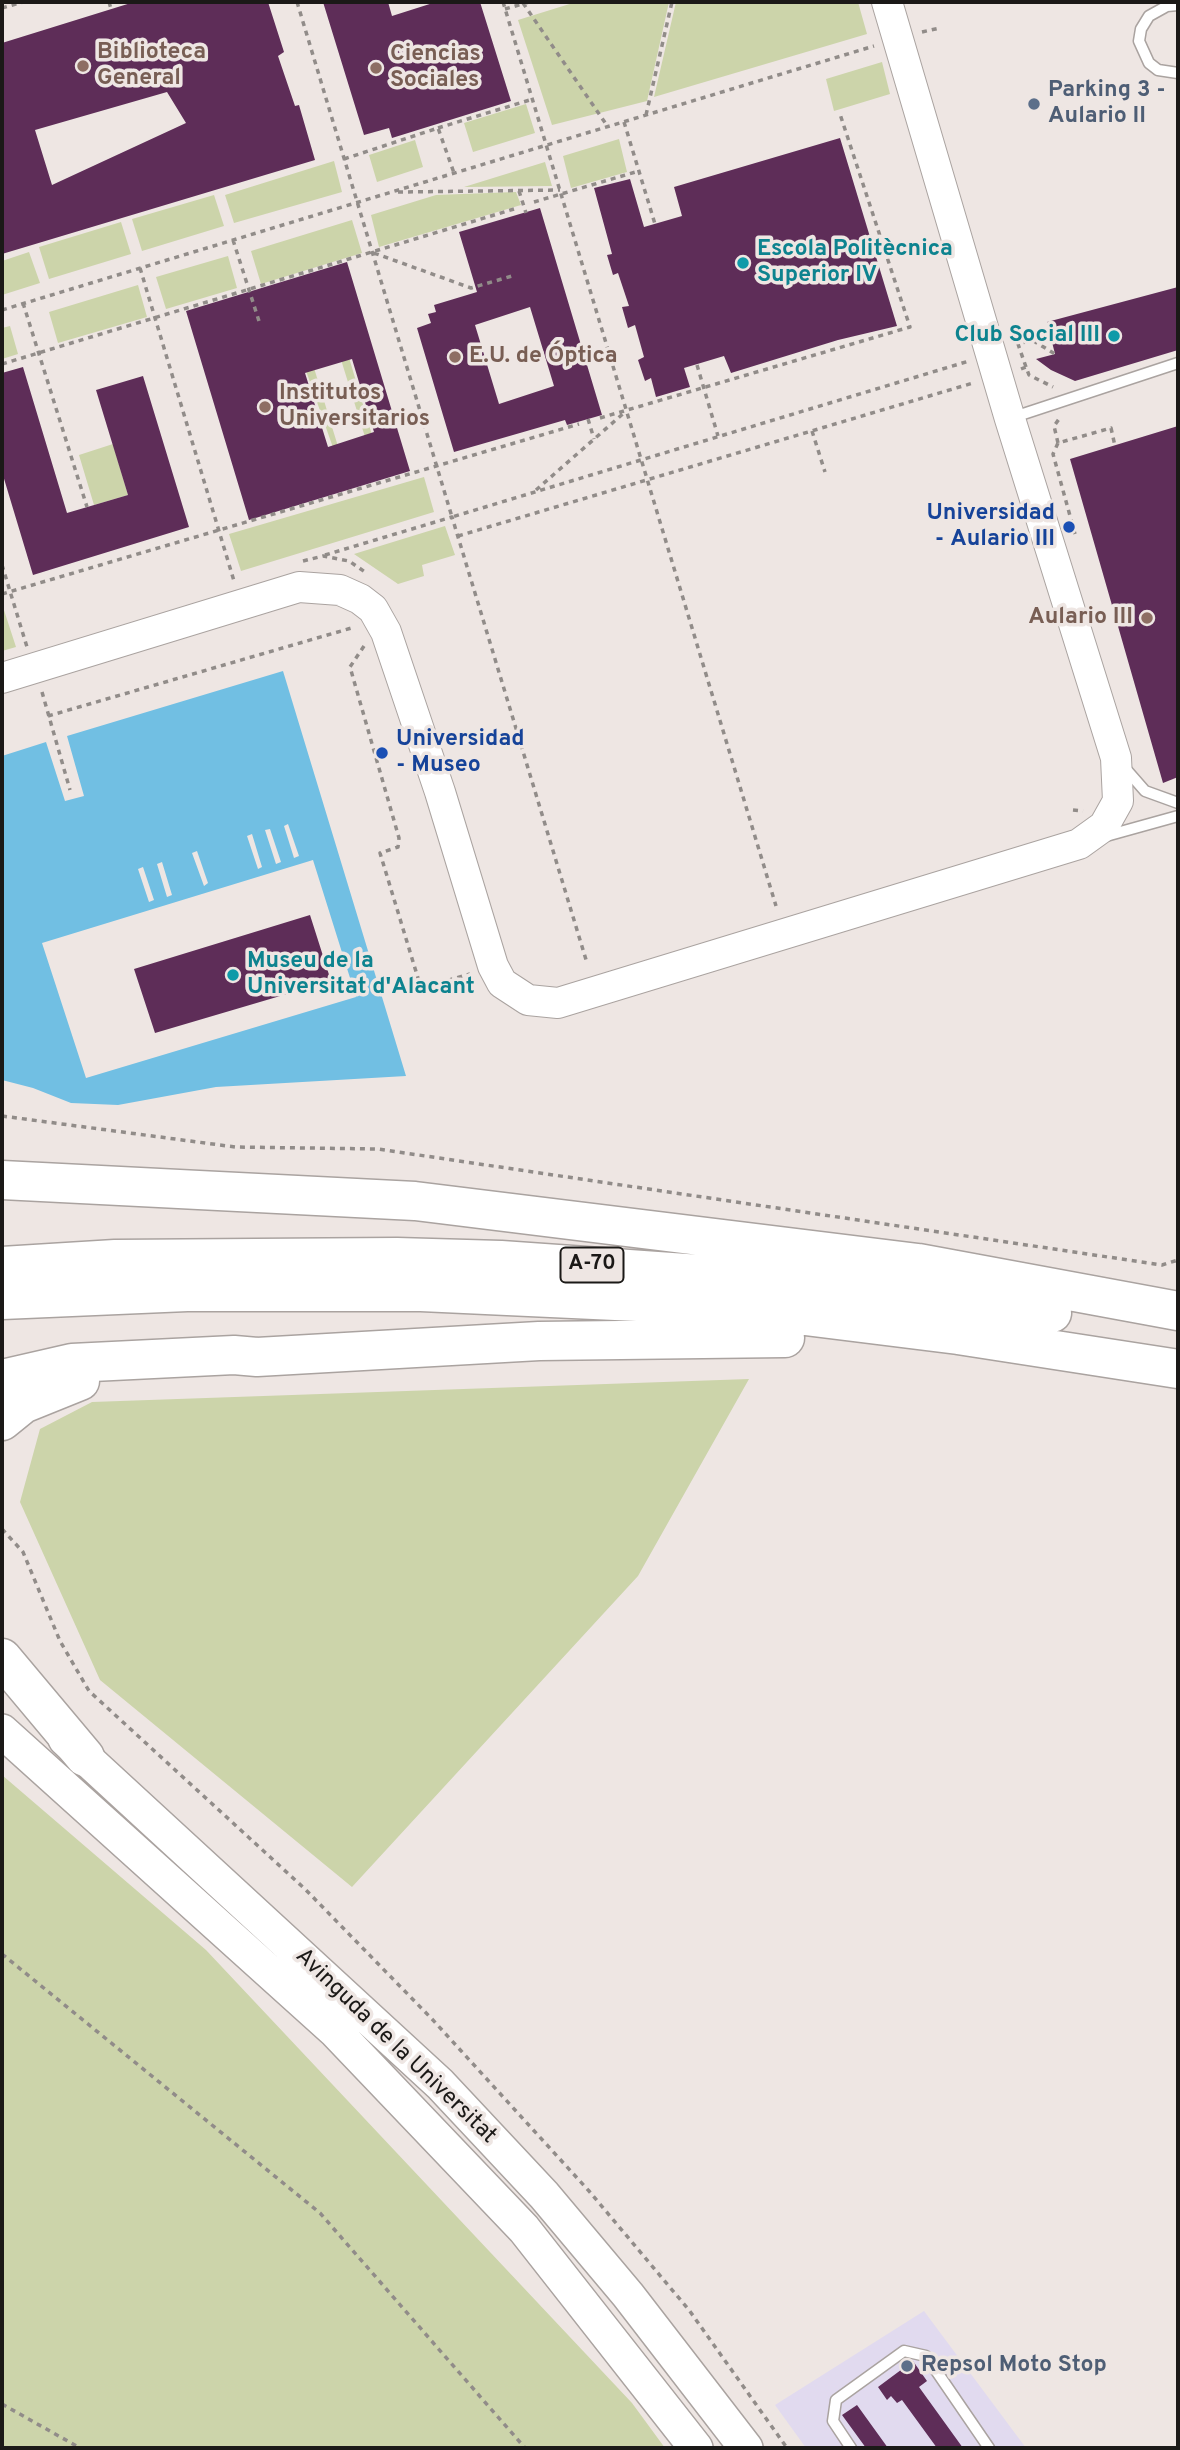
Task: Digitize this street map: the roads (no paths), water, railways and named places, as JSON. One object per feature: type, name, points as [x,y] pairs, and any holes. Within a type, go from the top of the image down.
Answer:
[{"type":"highway","points":[[2,1155],[91,1164],[189,1188]]},
{"type":"highway","points":[[2,1170],[189,1188]]},
{"type":"highway","points":[[2,1180],[415,1201],[918,1263],[1178,1311]]},
{"type":"highway","name":"A-70","points":[[2,1266],[114,1259],[397,1258],[618,1266],[813,1282],[1012,1307],[1178,1332]]},
{"type":"highway","name":"A-70","points":[[2,1300],[187,1292],[421,1292],[659,1303],[789,1314],[958,1335],[1178,1369]]},
{"type":"highway","points":[[2,1379],[72,1363],[234,1354],[257,1357],[539,1341],[752,1336],[875,1342],[958,1335]]},
{"type":"highway","points":[[2,1421],[23,1404],[89,1378],[234,1364],[257,1357]]},
{"type":"highway","points":[[2,1658],[85,1757]]},
{"type":"main road","name":"Avinguda de la Universitat","points":[[2,1685],[85,1757],[440,2084],[544,2195],[628,2295],[746,2448]]},
{"type":"main road","name":"Avinguda de la Universitat","points":[[2,1731],[336,2032],[524,2229],[696,2448]]},
{"type":"street","points":[[2,678],[299,587],[340,590],[360,599],[373,609],[386,632],[493,966],[502,983],[528,1000],[558,1003],[1104,826],[1118,801],[1116,758],[1010,419],[887,2]]},
{"type":"lane","points":[[1178,5],[1167,6],[1149,16],[1141,29],[1139,41],[1149,63],[1158,70],[1178,76]]},
{"type":"lane","points":[[1010,419],[1178,363]]},
{"type":"lane","points":[[1116,758],[1145,791],[1178,803]]},
{"type":"lane","points":[[1082,831],[1178,817]]},
{"type":"lane","points":[[851,2448],[833,2421],[836,2400],[904,2351],[926,2356],[989,2448]]},
{"type":"water","points":[[283,671],[406,1076],[216,1087],[118,1105],[71,1103],[33,1088],[2,1080],[2,756],[46,742],[65,801],[84,796],[67,736]],"holes":[[[288,824],[299,856],[294,858],[284,826]],[[270,829],[281,862],[276,864],[265,830]],[[252,834],[262,867],[258,869],[247,836]],[[197,851],[208,883],[204,886],[192,853]],[[313,860],[356,997],[86,1078],[42,943]],[[162,862],[172,895],[167,897],[157,864]],[[143,867],[154,900],[149,902],[138,869]]]},
{"type":"place","name":"Biblioteca General","points":[[83,66]]},
{"type":"place","name":"Ciencias Sociales","points":[[376,68]]},
{"type":"place","name":"Parking 3 - Aulario II","points":[[1034,104]]},
{"type":"place","name":"Escola Politècnica Superior IV","points":[[743,263]]},
{"type":"place","name":"Club Social III","points":[[1114,336]]},
{"type":"place","name":"E.U. de Óptica","points":[[455,357]]},
{"type":"place","name":"Institutos Universitarios","points":[[265,407]]},
{"type":"place","name":"Universidad - Aulario III","points":[[1069,527]]},
{"type":"place","name":"Aulario III","points":[[1147,618]]},
{"type":"place","name":"Universidad - Museo","points":[[382,753]]},
{"type":"place","name":"Museu de la Universitat d'Alacant","points":[[233,975]]},
{"type":"place","name":"Repsol Moto Stop","points":[[907,2366]]}]
